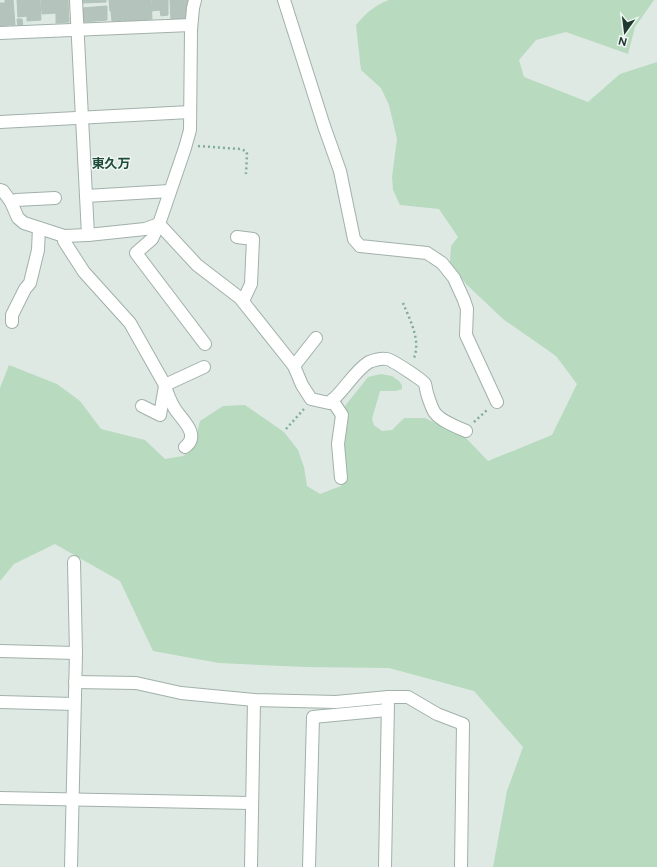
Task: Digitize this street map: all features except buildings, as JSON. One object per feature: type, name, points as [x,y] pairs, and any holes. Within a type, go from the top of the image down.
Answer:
[{"type":"street","points":[[76,0],[88,235]]},
{"type":"street","points":[[195,0],[191,25],[190,130],[159,224],[152,239],[136,253],[205,344]]},
{"type":"street","points":[[288,1],[324,126],[340,171],[354,239],[360,246],[427,253],[442,263],[454,278],[464,300],[467,309],[466,335],[497,402]]},
{"type":"street","points":[[0,33],[191,25]]},
{"type":"street","points":[[0,122],[190,112]]},
{"type":"street","points":[[0,190],[3,191],[11,202],[18,218],[24,224],[64,236],[145,229],[159,224]]},
{"type":"street","points":[[86,196],[170,191]]},
{"type":"street","points":[[11,202],[16,200],[55,198]]},
{"type":"street","points":[[159,224],[197,265],[243,301],[294,366],[302,385],[311,399],[329,403],[360,369],[371,361],[385,358],[391,360],[424,382],[427,395],[435,412],[443,419],[466,431]]},
{"type":"street","points":[[12,322],[12,315],[25,289],[30,283],[38,250],[39,228]]},
{"type":"street","points":[[64,236],[64,241],[84,272],[130,323],[165,385],[167,394],[175,409],[190,428],[191,436],[189,444],[185,447]]},
{"type":"street","points":[[237,237],[253,239],[252,284],[243,301]]},
{"type":"street","points":[[294,366],[316,338]]},
{"type":"street","points":[[165,385],[204,367]]},
{"type":"street","points":[[142,406],[160,415],[165,385]]},
{"type":"street","points":[[332,400],[342,415],[338,444],[341,478]]},
{"type":"street","points":[[71,867],[76,653],[74,562]]},
{"type":"street","points":[[0,651],[76,653]]},
{"type":"street","points":[[75,682],[136,683],[181,693],[254,700],[336,702],[388,697],[408,697],[437,714],[463,724],[461,867]]},
{"type":"street","points":[[384,867],[388,697]]},
{"type":"street","points":[[250,867],[254,700]]},
{"type":"street","points":[[0,702],[74,704]]},
{"type":"street","points":[[310,867],[313,717],[387,710]]},
{"type":"street","points":[[0,798],[251,803]]},
{"type":"path","points":[[186,145],[240,149],[246,151],[246,174]]},
{"type":"path","points":[[403,303],[417,344],[416,356],[408,372]]},
{"type":"path","points":[[286,429],[311,399]]},
{"type":"path","points":[[466,431],[497,402]]},
{"type":"green space","points":[[389,0],[654,0],[635,27],[628,54],[566,32],[536,40],[519,60],[524,77],[588,102],[620,74],[657,62],[657,867],[493,867],[507,791],[523,747],[474,691],[389,668],[305,667],[219,663],[153,651],[120,581],[55,544],[14,564],[0,581],[0,388],[9,365],[57,384],[80,401],[101,429],[145,440],[165,459],[183,456],[193,449],[200,421],[223,406],[245,405],[284,432],[298,450],[304,467],[307,486],[320,494],[341,486],[345,477],[342,449],[348,424],[345,406],[368,377],[381,374],[392,376],[402,385],[402,389],[396,391],[380,391],[372,419],[374,425],[382,431],[392,430],[404,418],[425,418],[466,438],[488,461],[552,435],[577,384],[556,356],[503,319],[466,284],[450,262],[451,246],[458,237],[439,209],[400,205],[393,190],[392,177],[397,139],[389,105],[381,88],[361,70],[356,25],[371,10],[379,4]]},
{"type":"district","name":"東久万","points":[[111,163]]}]
